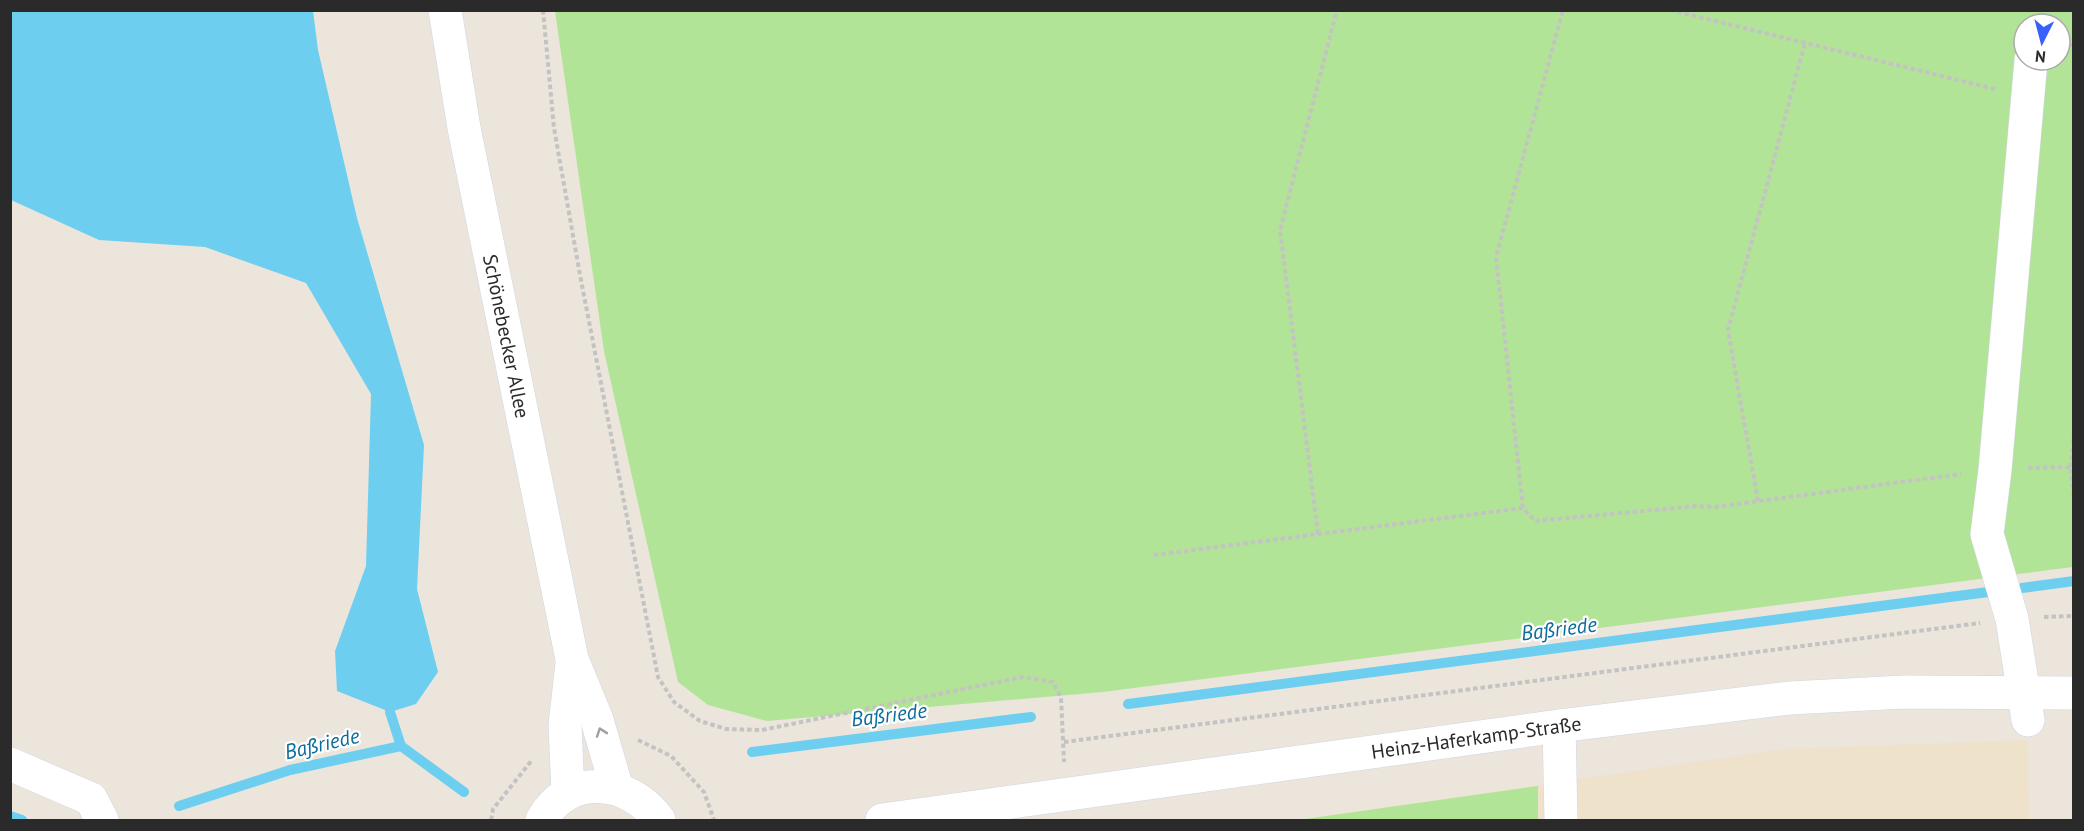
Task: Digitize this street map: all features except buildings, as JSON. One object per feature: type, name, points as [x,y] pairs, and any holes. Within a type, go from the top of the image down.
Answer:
[{"type":"street","name":"Schönebecker Allee","points":[[445,10],[464,128],[572,659],[604,740],[617,789]]},
{"type":"street","points":[[2026,706],[2012,619],[1987,534],[1995,470],[2030,72]]},
{"type":"street","name":"Schönebecker Allee","points":[[568,793],[565,724],[572,659]]},
{"type":"street","name":"Heinz-Haferkamp-Straße","points":[[882,820],[1558,726],[1790,698],[1904,692],[2026,706],[2073,693]]},
{"type":"street","points":[[1558,726],[1561,820]]},
{"type":"street","points":[[10,764],[91,799],[102,820]]},
{"type":"street","points":[[542,820],[548,809],[568,793],[583,787],[617,789],[629,793],[651,810],[659,820]]},
{"type":"path","points":[[543,10],[554,128],[636,568],[658,677],[674,702],[700,722],[726,729],[762,730],[1023,677],[1053,681],[1061,698],[1064,794]]},
{"type":"path","points":[[1318,534],[1280,230],[1337,10]]},
{"type":"path","points":[[1563,10],[1496,257],[1523,508],[1535,521],[1697,506],[1715,507],[1995,470],[2071,467]]},
{"type":"path","points":[[1670,10],[2027,97]]},
{"type":"path","points":[[1758,501],[1728,330],[1805,43]]},
{"type":"path","points":[[2073,428],[2071,467],[2073,504]]},
{"type":"path","points":[[1154,555],[1523,508]]},
{"type":"path","points":[[1064,742],[2012,619]]},
{"type":"path","points":[[637,739],[671,756],[704,792],[714,820]]},
{"type":"shaded area","points":[[2028,740],[2029,820],[1298,820],[1784,749]]},
{"type":"green space","points":[[555,11],[2073,11],[2073,567],[1103,692],[767,721],[708,705],[678,682],[604,351]]},
{"type":"green space","points":[[1538,786],[1538,820],[1298,820]]},
{"type":"water","points":[[11,10],[313,11],[318,50],[357,218],[424,445],[417,589],[438,672],[416,704],[390,712],[337,691],[335,651],[366,566],[371,394],[306,283],[205,247],[99,240],[11,200]]},
{"type":"waterway","name":"Baßriede","points":[[2022,588],[2074,581]]},
{"type":"waterway","name":"Baßriede","points":[[1128,704],[1996,591]]},
{"type":"waterway","points":[[390,712],[401,746]]},
{"type":"waterway","name":"Baßriede","points":[[752,752],[1031,717]]},
{"type":"waterway","name":"Baßriede","points":[[179,806],[290,770],[401,746],[464,792]]},
{"type":"waterway","name":"Baßriede","points":[[10,816],[22,820]]}]
